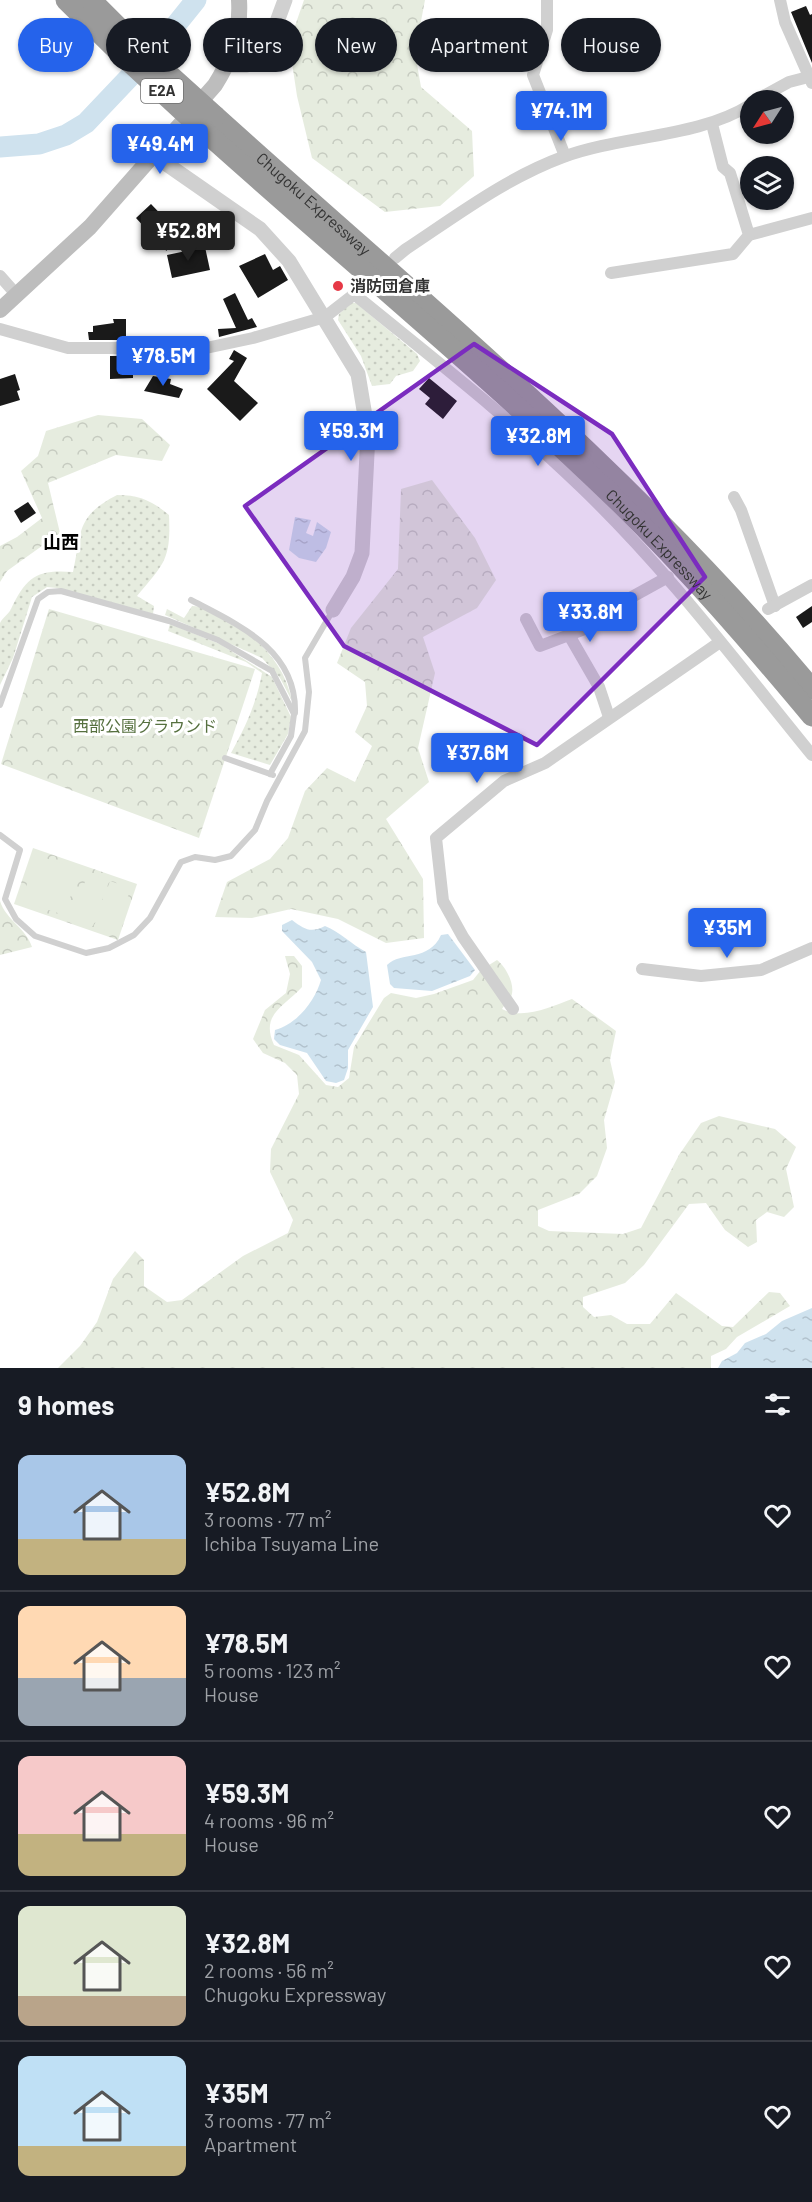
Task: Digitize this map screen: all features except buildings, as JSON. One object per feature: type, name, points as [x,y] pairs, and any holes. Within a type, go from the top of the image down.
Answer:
[{"type":"highway","name":"Chugoku Expressway","points":[[66,0],[106,31]]},
{"type":"highway","name":"Chugoku Expressway","points":[[91,0],[106,19]]},
{"type":"highway","name":"Chugoku Expressway","points":[[154,72],[621,505],[691,576],[812,716]]},
{"type":"highway","name":"Chugoku Expressway","points":[[208,122],[559,423],[706,568],[812,689]]},
{"type":"main road","points":[[238,18],[239,0]]},
{"type":"main road","points":[[0,310],[15,293],[90,227],[155,156],[223,72]]},
{"type":"street","points":[[279,18],[285,0]]},
{"type":"street","points":[[547,0],[547,30],[533,75],[565,156]]},
{"type":"street","points":[[771,90],[810,78],[785,22],[780,0]]},
{"type":"street","points":[[395,258],[527,172],[565,156],[712,124],[740,110]]},
{"type":"street","points":[[712,124],[723,167],[730,173],[749,235]]},
{"type":"street","points":[[155,156],[260,229],[289,261],[358,374],[368,434],[362,553],[353,577],[333,610]]},
{"type":"street","points":[[611,273],[733,254],[749,235],[812,218]]},
{"type":"street","points":[[0,276],[15,293]]},
{"type":"street","points":[[0,329],[68,348],[169,350],[206,348],[253,338],[325,317],[357,292],[505,417],[581,487],[668,577],[812,755]]},
{"type":"street","points":[[734,497],[741,510],[771,608],[812,585]]},
{"type":"street","points":[[526,619],[540,646],[598,624],[630,598],[668,577]]},
{"type":"street","points":[[569,636],[599,687],[609,717]]},
{"type":"street","points":[[513,1009],[463,937],[443,901],[436,838],[504,781],[545,763],[720,642]]},
{"type":"street","points":[[642,969],[701,976],[761,970],[812,948]]},
{"type":"lane","points":[[0,705],[38,599],[48,592],[61,591],[169,621],[218,640],[272,671],[294,714]]},
{"type":"lane","points":[[191,600],[231,620],[269,646],[291,682],[295,696],[291,736],[270,774]]},
{"type":"lane","points":[[0,836],[20,850],[5,899],[16,919],[35,936],[86,954],[109,948],[134,935],[150,918],[181,862],[195,857],[215,860],[231,856],[255,830],[305,731],[309,692],[305,658],[333,610]]},
{"type":"lane","points":[[225,758],[280,777]]},
{"type":"highlighted area","points":[[474,344],[612,434],[705,577],[537,745],[344,646],[245,506]]},
{"type":"green space","points":[[304,0],[425,0],[422,18],[409,18],[409,72],[418,72],[421,87],[472,131],[474,176],[440,206],[385,212],[312,158],[293,72],[303,72],[303,18],[298,18]]},
{"type":"green space","points":[[351,303],[356,303],[417,354],[420,361],[413,371],[396,376],[390,384],[372,386],[361,356],[338,320],[339,314]]},
{"type":"green space","points":[[98,415],[142,419],[170,445],[162,461],[116,455],[48,483],[60,533],[7,571],[0,582],[0,546],[17,537],[42,518],[21,471],[38,456],[46,431]]},
{"type":"green space","points":[[432,480],[475,538],[496,580],[477,608],[423,637],[435,673],[418,748],[429,782],[386,819],[423,879],[424,938],[386,943],[338,919],[291,909],[252,918],[215,917],[227,882],[270,859],[288,838],[305,791],[327,768],[355,782],[372,746],[355,732],[367,706],[365,682],[337,663],[351,628],[398,569],[401,489]]},
{"type":"green space","points":[[117,495],[145,500],[169,515],[169,542],[164,560],[137,596],[154,606],[153,614],[47,587],[32,597],[13,658],[0,685],[1,621],[10,611],[22,589],[34,577],[50,572],[73,572],[80,536],[87,518],[103,503]]},
{"type":"green space","points":[[192,606],[209,611],[231,623],[266,650],[282,673],[292,701],[280,678],[262,658],[165,615],[167,609],[184,618]]},
{"type":"green space","name":"西部公園グラウンド","points":[[49,609],[255,669],[199,838],[1,764]]},
{"type":"green space","points":[[170,624],[220,644],[272,677],[291,717],[288,734],[270,765],[231,753],[250,714],[262,673],[246,662],[168,631]]},
{"type":"green space","points":[[33,848],[137,884],[118,940],[14,904]]},
{"type":"green space","points":[[37,855],[80,870],[64,915],[21,901]]},
{"type":"green space","points":[[88,873],[109,881],[93,926],[72,919]]},
{"type":"green space","points":[[110,881],[131,888],[115,934],[94,926]]},
{"type":"green space","points":[[0,901],[7,914],[25,934],[32,947],[0,955]]},
{"type":"green space","points":[[285,956],[294,956],[302,966],[302,987],[276,1012],[272,1018],[270,1034],[274,1045],[299,1055],[326,1085],[338,1087],[349,1078],[354,1047],[384,998],[391,993],[416,998],[434,994],[473,980],[481,970],[497,960],[507,972],[512,987],[510,998],[502,1009],[528,1013],[572,999],[616,1031],[610,1060],[615,1082],[604,1120],[607,1148],[597,1176],[579,1194],[538,1210],[538,1226],[549,1231],[623,1234],[641,1228],[679,1155],[701,1123],[719,1116],[775,1129],[796,1147],[786,1169],[794,1207],[784,1217],[767,1212],[756,1220],[757,1242],[748,1247],[725,1230],[706,1203],[689,1204],[644,1265],[625,1283],[583,1297],[583,1307],[594,1317],[611,1315],[627,1324],[650,1324],[676,1293],[722,1326],[733,1327],[769,1292],[780,1293],[790,1306],[737,1337],[726,1349],[711,1356],[711,1368],[58,1368],[80,1346],[97,1322],[113,1279],[135,1251],[144,1260],[144,1286],[167,1302],[182,1300],[243,1256],[288,1233],[293,1220],[270,1172],[271,1149],[299,1094],[297,1075],[285,1063],[263,1053],[253,1039],[265,1010],[286,993],[290,974]]},
{"type":"water","points":[[295,517],[311,520],[306,533],[313,536],[317,522],[331,532],[326,548],[316,562],[299,558],[289,550]]},
{"type":"water","points":[[292,920],[308,929],[325,926],[366,952],[373,1007],[348,1050],[348,1068],[344,1080],[336,1083],[326,1081],[307,1053],[280,1045],[274,1039],[275,1030],[291,1023],[304,1011],[321,980],[312,962],[282,931],[282,925]]},
{"type":"water","points":[[448,934],[475,970],[470,976],[432,991],[394,988],[390,984],[387,965],[400,958],[422,953],[436,943],[441,935]]},
{"type":"water","points":[[812,1308],[812,1368],[718,1368],[722,1361],[737,1353],[745,1343],[766,1334],[782,1321]]},
{"type":"waterway","points":[[0,147],[39,144],[66,135],[86,123],[159,46],[196,0]]},
{"type":"place","name":"消防団倉庫","points":[[338,286]]},
{"type":"district","name":"山西","points":[[61,543]]}]
